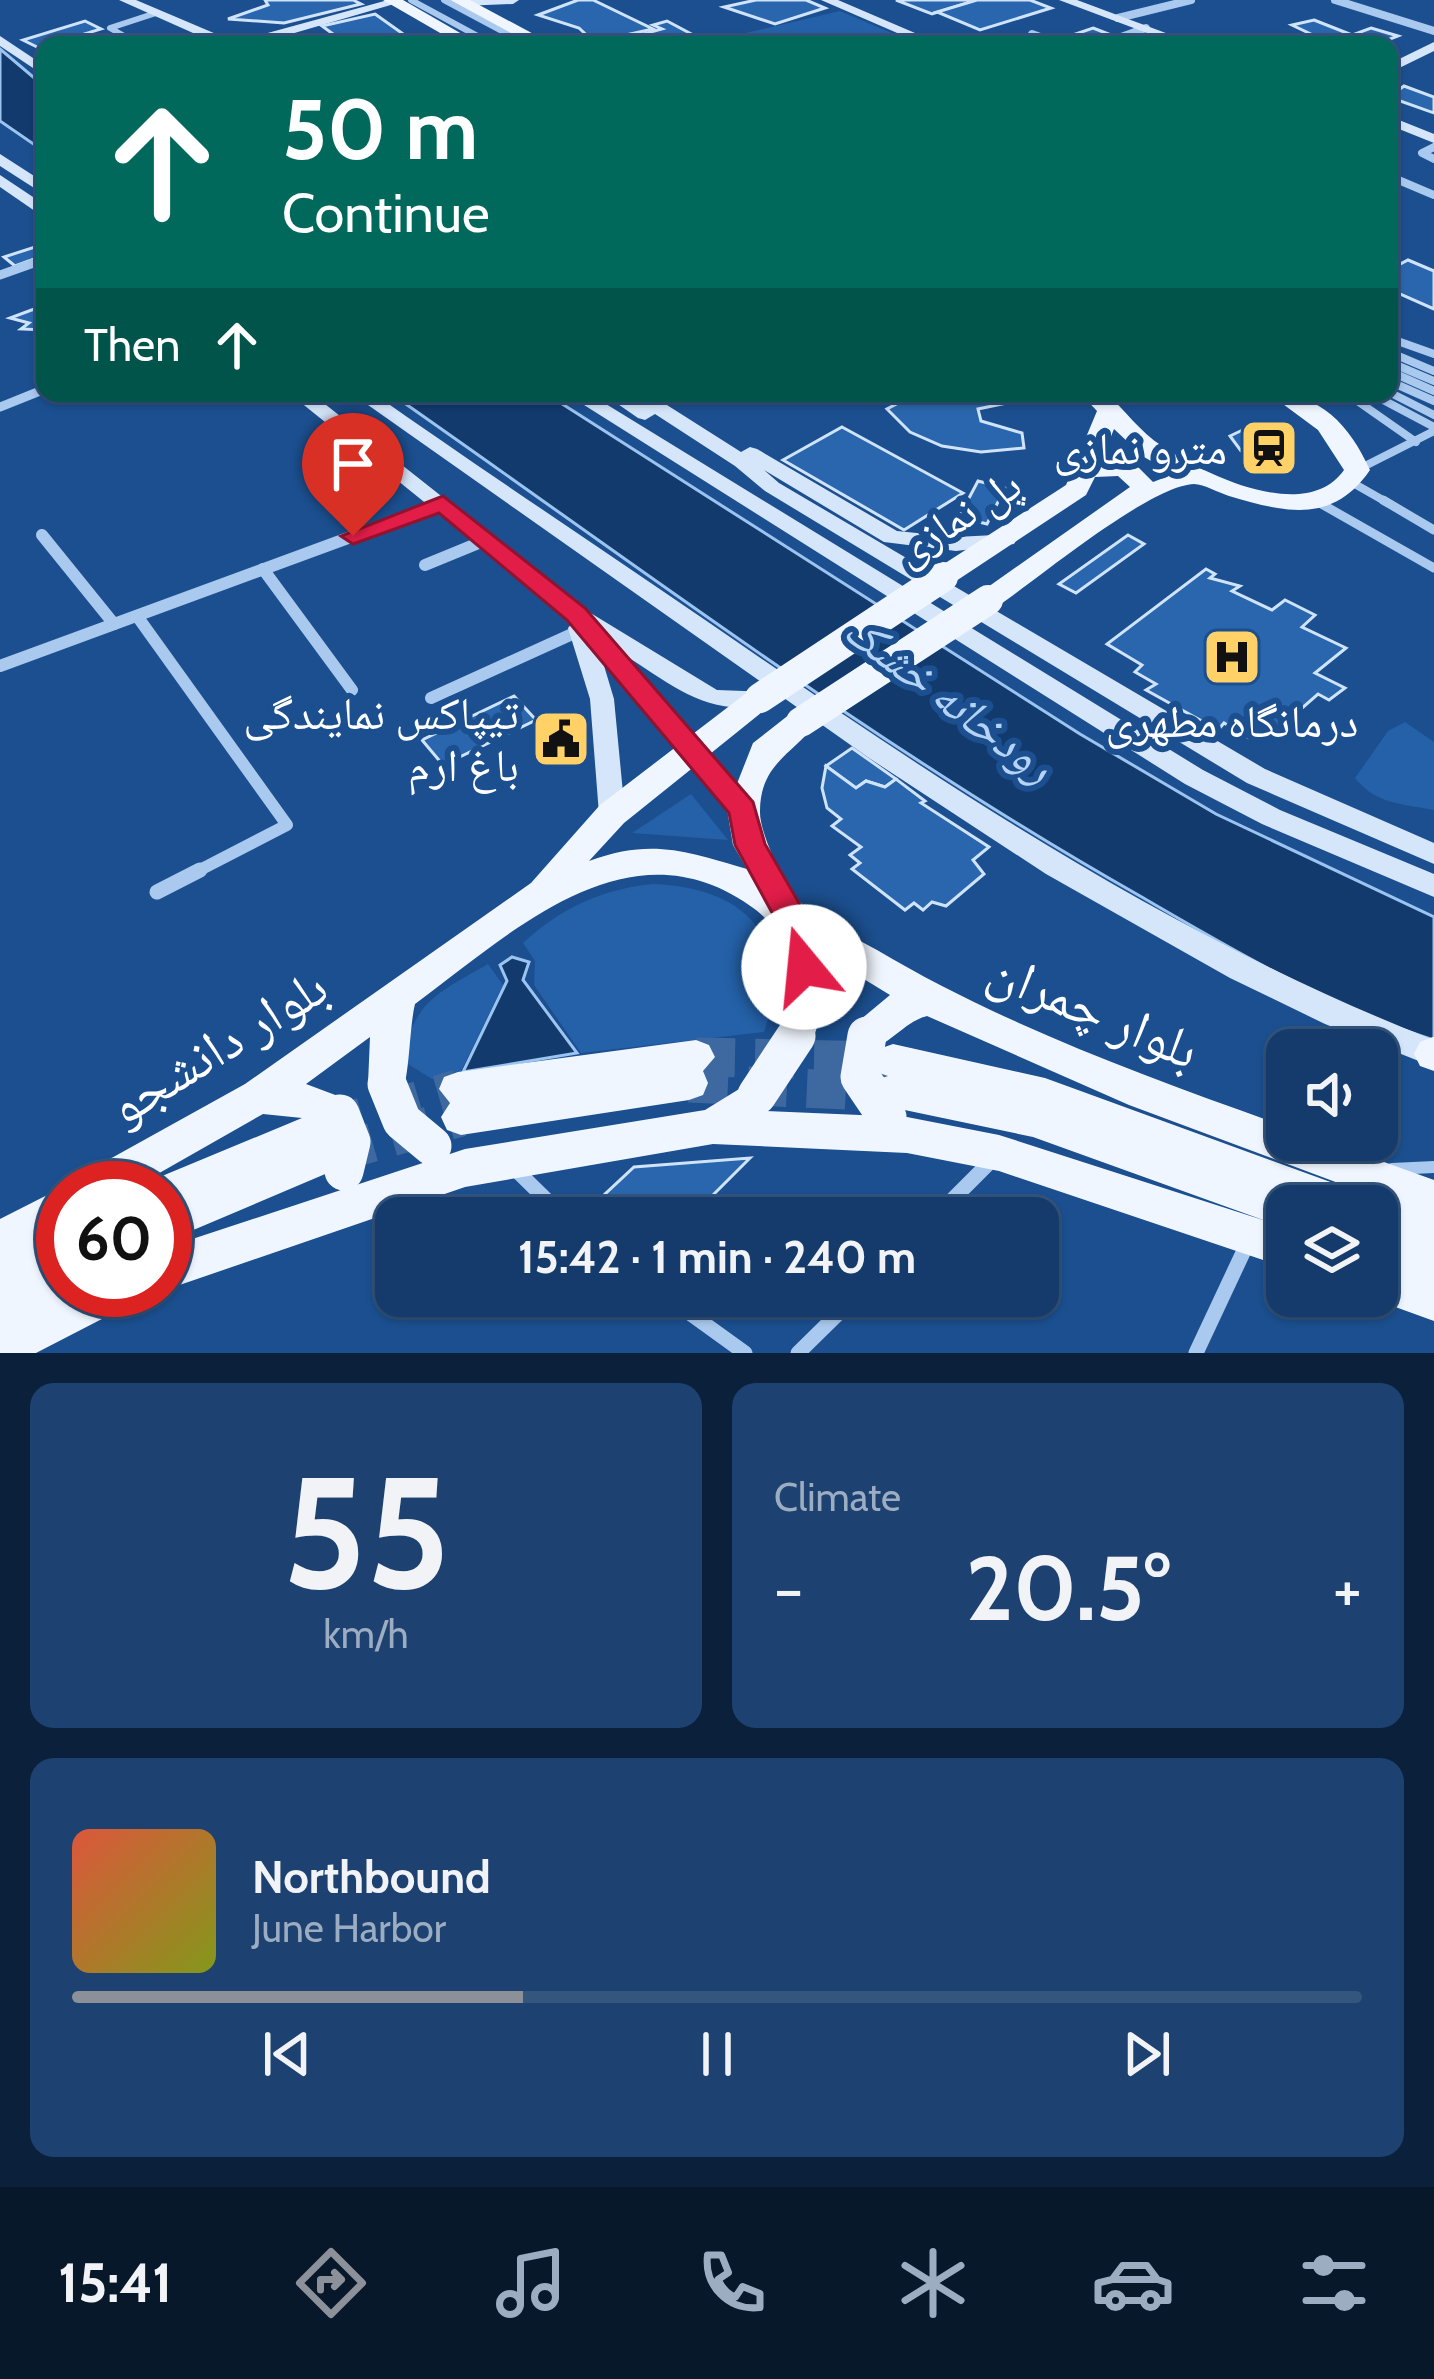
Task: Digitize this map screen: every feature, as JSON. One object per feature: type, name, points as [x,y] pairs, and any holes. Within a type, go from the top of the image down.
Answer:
[{"type":"main road","points":[[125,0],[212,36]]},
{"type":"main road","points":[[455,1],[495,4],[513,0]]},
{"type":"main road","points":[[827,0],[914,36]]},
{"type":"main road","points":[[1065,0],[1167,36]]},
{"type":"main road","points":[[268,36],[399,1],[458,36]]},
{"type":"main road","points":[[455,1],[528,36]]},
{"type":"main road","points":[[495,4],[493,12],[503,23]]},
{"type":"main road","points":[[1398,48],[1434,31]]},
{"type":"main road","points":[[0,40],[36,65]]},
{"type":"main road","points":[[1411,42],[1432,47]]},
{"type":"main road","points":[[1398,64],[1432,47]]},
{"type":"main road","points":[[1398,125],[1434,143]]},
{"type":"main road","points":[[0,140],[36,176]]},
{"type":"main road","points":[[0,159],[36,179]]},
{"type":"main road","points":[[0,180],[36,206]]},
{"type":"main road","points":[[311,402],[443,503],[578,622],[743,809],[750,845],[791,917],[804,967],[804,1012],[796,1036],[757,1095],[712,1126]]},
{"type":"main road","points":[[374,402],[842,730],[1050,867],[1281,991],[1434,1054]]},
{"type":"main road","points":[[590,402],[1194,777],[1271,817],[1434,886]]},
{"type":"main road","points":[[627,402],[1256,776],[1434,854]]},
{"type":"main road","points":[[650,402],[772,488]]},
{"type":"main road","name":"پل نمازی","points":[[539,894],[612,814],[690,748],[943,577],[1058,506],[1089,471],[1103,402]]},
{"type":"main road","points":[[1105,402],[1139,442],[1196,476],[1274,500],[1318,502],[1355,477],[1337,433],[1293,402]]},
{"type":"main road","points":[[708,440],[752,454],[892,537],[956,544],[1006,538]]},
{"type":"main road","points":[[1089,471],[1107,467],[1138,476],[1143,487],[1137,496]]},
{"type":"main road","name":"پل نمازی","points":[[743,809],[764,751],[801,722],[1137,496],[1196,476]]},
{"type":"main road","points":[[578,622],[712,698],[760,698]]},
{"type":"main road","points":[[578,622],[602,699],[612,814]]},
{"type":"main road","points":[[466,1158],[402,1121],[387,1084],[386,1050],[398,997],[539,894],[608,866],[670,860],[744,882],[791,917]]},
{"type":"main road","name":"بلوار چمران","points":[[791,917],[929,1000],[1142,1093],[1322,1163],[1434,1199]]},
{"type":"main road","name":"بلوار دانشجو","points":[[143,1161],[259,1096],[398,997]]},
{"type":"main road","points":[[889,1088],[897,1008],[929,1000]]},
{"type":"main road","points":[[459,1103],[692,1070]]},
{"type":"main road","points":[[889,1088],[999,1153],[1266,1240]]},
{"type":"main road","points":[[889,1088],[1033,1119],[1266,1202]]},
{"type":"main road","points":[[192,1259],[466,1158],[712,1126],[889,1088],[1045,1095],[1287,1185]]},
{"type":"main road","points":[[259,1096],[314,1102],[330,1143],[313,1216]]},
{"type":"main road","points":[[192,1186],[330,1143]]},
{"type":"main road","points":[[192,1209],[330,1143]]},
{"type":"main road","points":[[1398,1223],[1434,1234]]},
{"type":"main road","points":[[1,1249],[36,1225]]},
{"type":"main road","points":[[1,1249],[36,1247]]},
{"type":"main road","points":[[1398,1250],[1434,1263]]},
{"type":"main road","points":[[0,1307],[36,1287]]},
{"type":"main road","points":[[1398,1287],[1434,1300]]},
{"type":"main road","points":[[0,1348],[61,1317]]},
{"type":"street","points":[[1118,18],[1191,0]]},
{"type":"street","points":[[1335,0],[1434,31]]},
{"type":"street","points":[[1124,36],[1146,28]]},
{"type":"street","points":[[1032,34],[1037,36]]},
{"type":"street","points":[[1434,143],[1422,153],[1434,159]]},
{"type":"street","points":[[1398,180],[1434,194]]},
{"type":"street","points":[[0,274],[36,262]]},
{"type":"street","points":[[0,407],[36,393]]},
{"type":"street","points":[[0,666],[443,503]]},
{"type":"street","points":[[42,535],[114,624]]},
{"type":"street","points":[[425,565],[486,539]]},
{"type":"street","points":[[263,569],[352,690]]},
{"type":"street","points":[[137,616],[286,825],[157,892]]},
{"type":"street","points":[[431,698],[578,622]]},
{"type":"street","points":[[955,1197],[999,1153]]},
{"type":"street","points":[[466,1158],[531,1197]]},
{"type":"street","points":[[1196,1353],[1266,1246]]},
{"type":"street","points":[[695,1317],[745,1353]]},
{"type":"street","points":[[799,1353],[835,1317]]},
{"type":"lane","points":[[399,1],[475,36]]},
{"type":"lane","points":[[455,1],[513,36]]},
{"type":"lane","points":[[124,36],[110,28],[155,13]]},
{"type":"lane","points":[[1398,341],[1434,354]]},
{"type":"lane","points":[[1398,356],[1434,371]]},
{"type":"lane","points":[[1398,369],[1434,381]]},
{"type":"lane","points":[[1398,371],[1434,391]]},
{"type":"lane","points":[[1398,385],[1434,401]]},
{"type":"lane","points":[[1398,397],[1434,415]]},
{"type":"lane","points":[[1359,402],[1416,442]]},
{"type":"lane","points":[[1386,402],[1434,429],[1355,477],[1434,530]]},
{"type":"lane","points":[[1318,502],[1434,568]]},
{"type":"lane","points":[[1322,1163],[1396,1170],[1434,1167]]},
{"type":"shaded area","points":[[840,11],[899,36],[733,36]]},
{"type":"shaded area","points":[[1405,722],[1434,742],[1434,810],[1381,798],[1355,778],[1388,731]]},
{"type":"shaded area","points":[[691,794],[728,840],[632,833]]},
{"type":"shaded area","points":[[653,884],[714,895],[755,924],[773,970],[764,1032],[581,1053],[534,985],[535,961],[523,943],[583,902]]},
{"type":"shaded area","points":[[488,964],[503,985],[460,1073],[432,1079],[403,1061],[413,1025],[430,1001]]},
{"type":"water","points":[[0,49],[36,79],[36,146],[0,121]]},
{"type":"water","name":"رودخانه خشک","points":[[403,402],[559,402],[1080,734],[1216,814],[1434,917],[1434,1040],[1357,1011],[1211,937],[947,779],[759,654]]},
{"type":"water","points":[[512,957],[529,962],[523,980],[577,1053],[463,1072],[507,981],[500,965]]},
{"type":"building","points":[[265,0],[353,0],[361,4],[284,23],[228,19],[268,5]]},
{"type":"building","points":[[578,0],[593,0],[653,29],[588,36],[579,28],[538,15]]},
{"type":"building","points":[[756,0],[806,0],[825,8],[775,24],[724,7]]},
{"type":"building","points":[[896,0],[977,0],[932,14]]},
{"type":"building","points":[[977,0],[1030,0],[1051,8],[980,30],[937,12]]},
{"type":"building","points":[[375,14],[406,36],[336,36],[322,26]]},
{"type":"building","points":[[1314,20],[1353,36],[1315,36],[1292,25]]},
{"type":"building","points":[[85,21],[101,29],[78,36],[36,36]]},
{"type":"building","points":[[667,21],[695,36],[636,36],[662,29],[653,25]]},
{"type":"building","points":[[1093,28],[1111,35],[1108,36],[1070,36]]},
{"type":"building","points":[[1371,28],[1398,36],[1354,36]]},
{"type":"building","points":[[1404,86],[1434,97],[1434,113],[1398,100],[1398,90]]},
{"type":"building","points":[[36,247],[36,258],[15,266],[4,257]]},
{"type":"building","points":[[1408,260],[1434,271],[1434,309],[1398,293],[1398,265]]},
{"type":"building","points":[[36,308],[36,330],[21,329],[29,323],[10,318]]},
{"type":"building","points":[[900,402],[997,402],[1002,404],[978,409],[981,421],[1022,433],[1024,448],[981,452],[942,446],[910,432],[887,409]]},
{"type":"building","points":[[842,427],[963,493],[904,530],[783,460]]},
{"type":"building","points":[[1249,427],[1280,436],[1285,449],[1270,457],[1241,451],[1230,436]]},
{"type":"building","points":[[978,481],[1005,488],[987,524],[959,517]]},
{"type":"building","points":[[1128,535],[1144,544],[1076,593],[1059,584]]},
{"type":"building","name":"درمانگاه مطهری","points":[[1206,569],[1215,574],[1210,578],[1240,586],[1232,591],[1272,610],[1285,600],[1315,615],[1302,627],[1346,648],[1315,673],[1345,688],[1329,700],[1318,694],[1276,731],[1261,723],[1249,738],[1224,723],[1218,730],[1146,690],[1156,684],[1135,672],[1142,665],[1107,644]]},
{"type":"building","points":[[514,696],[536,720],[443,765],[422,740]]},
{"type":"building","points":[[852,748],[896,779],[885,787],[866,781],[856,788],[826,766]]},
{"type":"building","points":[[826,766],[856,788],[866,781],[885,787],[896,779],[925,801],[921,803],[989,847],[973,860],[984,874],[946,906],[932,902],[923,910],[914,903],[905,910],[852,869],[860,863],[850,855],[861,847],[832,826],[841,819],[827,808],[822,788]]},
{"type":"building","points":[[750,1158],[711,1197],[603,1196],[634,1167]]},
{"type":"tunnel","points":[[696,1057],[881,1061]]},
{"type":"tunnel","points":[[689,1083],[887,1092]]},
{"type":"tunnel","points":[[325,1128],[458,1089]]},
{"type":"tunnel","points":[[335,1153],[461,1117]]},
{"type":"place","name":"مترو نمازی","points":[[1269,448]]},
{"type":"place","name":"درمانگاه مطهری","points":[[1232,657]]},
{"type":"place","name":"تیپاکس نمایندگی باغ ارم","points":[[561,739]]},
{"type":"route","points":[[353,536],[443,503],[576,614],[743,809],[750,845],[791,917],[804,967]]}]
